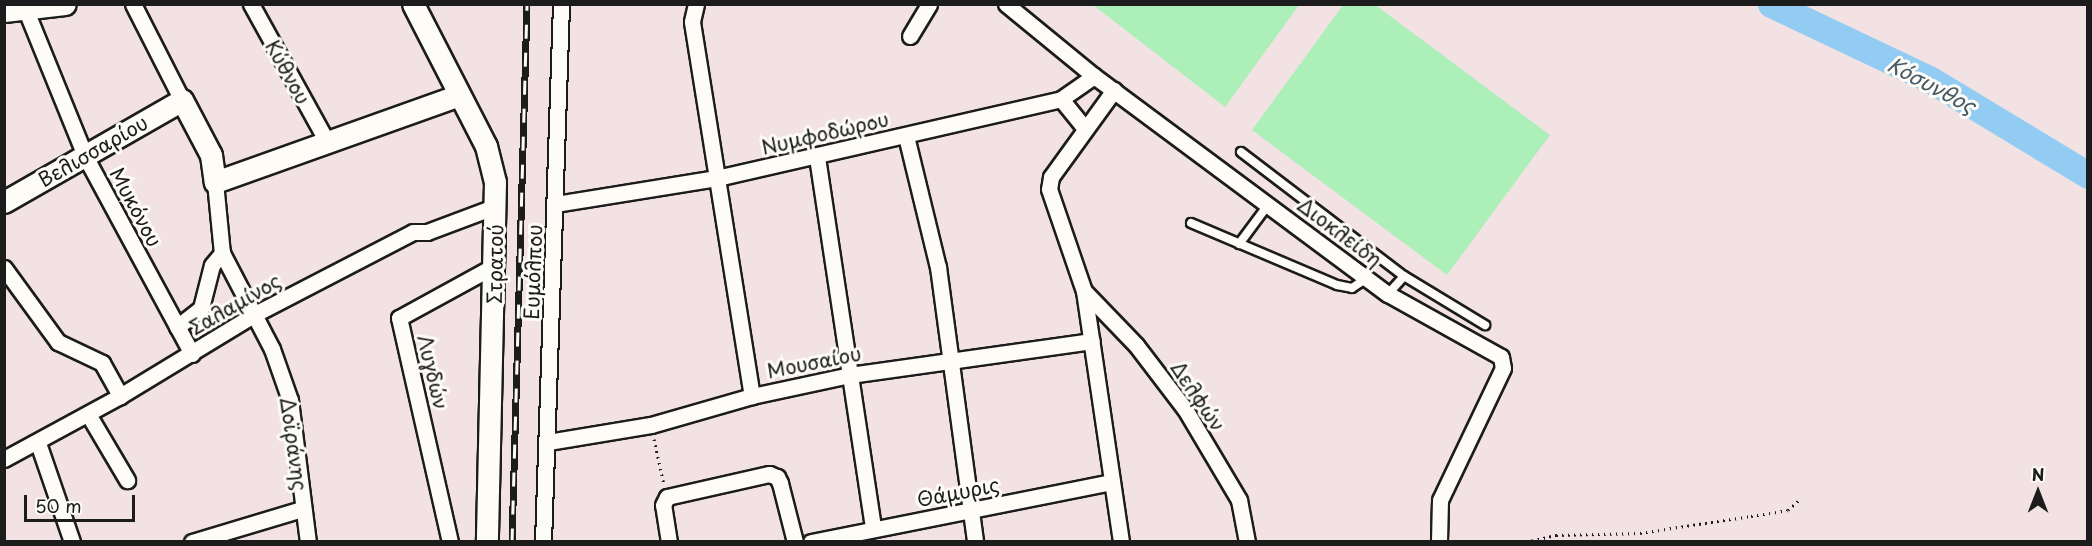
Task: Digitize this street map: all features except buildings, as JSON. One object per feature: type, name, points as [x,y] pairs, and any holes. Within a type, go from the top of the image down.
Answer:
[{"type":"street","points":[[15,9],[65,4]]},
{"type":"street","name":"Δοϊράνης","points":[[133,4],[210,155],[222,253],[272,349],[290,400],[302,509],[308,542]]},
{"type":"street","name":"Κύθνου","points":[[251,4],[326,140]]},
{"type":"street","name":"Στρατού","points":[[413,4],[489,151],[496,206],[487,542]]},
{"type":"street","name":"Ευμόλπου","points":[[543,542],[561,4]]},
{"type":"street","points":[[696,4],[692,22],[752,396]]},
{"type":"street","points":[[910,36],[928,4]]},
{"type":"street","name":"Διοκλείδη","points":[[1006,4],[1094,76],[1388,294],[1504,362],[1440,500],[1439,542]]},
{"type":"street","name":"Μυκόνου","points":[[15,9],[86,156],[192,354]]},
{"type":"street","name":"Νυμφοδώρου","points":[[556,204],[717,178],[906,136],[1061,99],[1094,76]]},
{"type":"street","points":[[1113,90],[1051,177],[1049,189],[1084,291],[1121,542]]},
{"type":"street","points":[[215,182],[326,140],[459,95]]},
{"type":"street","points":[[1061,99],[1085,129]]},
{"type":"street","name":"Βελισσαρίου","points":[[4,202],[182,100]]},
{"type":"street","points":[[906,136],[938,267],[969,512],[975,542]]},
{"type":"street","points":[[817,157],[873,529]]},
{"type":"street","name":"Σαλαμίνος","points":[[4,459],[38,443],[120,396],[253,315],[413,232],[427,232],[496,206]]},
{"type":"street","points":[[177,327],[201,308],[212,265],[222,253]]},
{"type":"street","name":"Λυγδών","points":[[450,542],[399,318],[494,266]]},
{"type":"street","points":[[4,268],[58,342],[102,363],[120,396]]},
{"type":"street","name":"Δελφών","points":[[1084,291],[1136,345],[1185,409],[1239,500],[1247,542]]},
{"type":"street","name":"Μουσαίου","points":[[548,442],[651,425],[752,396],[850,375],[950,358],[1092,341]]},
{"type":"street","points":[[88,414],[127,480]]},
{"type":"street","points":[[38,443],[72,542]]},
{"type":"street","points":[[669,542],[663,505],[667,497],[769,474],[777,477],[795,542]]},
{"type":"street","name":"Θάμυρις","points":[[811,542],[1112,482]]},
{"type":"street","points":[[192,542],[302,509]]},
{"type":"lane","points":[[1241,152],[1404,276],[1485,326]]},
{"type":"lane","points":[[1239,244],[1268,205]]},
{"type":"lane","points":[[1191,223],[1337,285],[1352,288],[1367,278]]},
{"type":"lane","points":[[1388,294],[1404,276]]},
{"type":"path","points":[[651,425],[667,497]]},
{"type":"path","points":[[1526,542],[1556,535],[1640,533],[1751,516],[1788,510],[1799,500]]},
{"type":"green space","points":[[1374,4],[1550,135],[1447,275],[1252,130],[1343,5]]},
{"type":"green space","points":[[1093,5],[1299,5],[1225,107]]},
{"type":"waterway","name":"Κόσυνθος","points":[[1771,4],[1931,80],[2088,175]]},
{"type":"railway","points":[[512,542],[527,4]]}]
